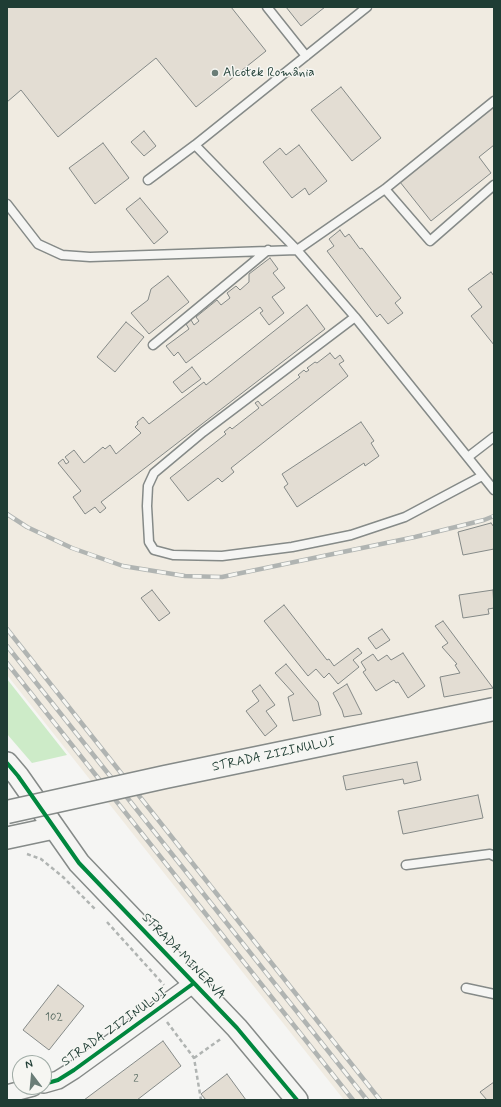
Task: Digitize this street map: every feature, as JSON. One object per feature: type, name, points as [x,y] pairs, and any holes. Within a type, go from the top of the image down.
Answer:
[{"type":"main road","name":"STRADA ZIZINULUI","points":[[7,812],[165,777],[494,709]]},
{"type":"street","name":"STRADA MINERVA","points":[[7,763],[18,776],[79,863],[237,1028],[297,1100]]},
{"type":"street","points":[[7,838],[54,828]]},
{"type":"street","name":"STRADA ZIZINULUI","points":[[52,1082],[58,1080],[74,1070],[194,983]]},
{"type":"lane","points":[[268,7],[306,56]]},
{"type":"lane","points":[[148,180],[195,145],[367,7]]},
{"type":"lane","points":[[7,204],[38,244],[62,255],[90,257],[297,250],[385,189],[494,101]]},
{"type":"lane","points":[[195,145],[297,250],[356,317],[494,490]]},
{"type":"lane","points":[[385,189],[430,241],[494,185]]},
{"type":"lane","points":[[152,344],[268,250]]},
{"type":"lane","points":[[356,317],[202,432],[154,473],[148,486],[147,506],[149,542],[154,550],[173,555],[222,556],[292,547],[351,535],[405,517],[482,476]]},
{"type":"lane","points":[[468,457],[494,437]]},
{"type":"lane","points":[[406,865],[493,853]]},
{"type":"lane","points":[[466,988],[494,994]]},
{"type":"path","points":[[24,852],[41,858],[63,877],[98,912]]},
{"type":"path","points":[[103,918],[175,998]]},
{"type":"path","points":[[158,1010],[194,1058],[201,1100]]},
{"type":"path","points":[[194,1058],[237,1028]]},
{"type":"shaded area","points":[[7,7],[494,7],[494,1100],[344,1100],[7,675]]},
{"type":"green space","points":[[7,679],[67,755],[32,763],[7,734]]},
{"type":"building","points":[[7,7],[231,7],[266,51],[196,107],[156,58],[58,137],[21,90],[7,102]]},
{"type":"building","points":[[286,7],[325,7],[301,26]]},
{"type":"building","points":[[341,87],[381,138],[352,161],[311,110]]},
{"type":"building","points":[[494,106],[494,145],[479,157],[491,173],[431,221],[400,182]]},
{"type":"building","points":[[144,131],[156,146],[144,156],[131,142]]},
{"type":"building","points":[[103,143],[129,178],[95,204],[69,168]]},
{"type":"building","points":[[299,145],[327,181],[309,195],[305,188],[292,198],[263,162],[280,148],[286,155]]},
{"type":"building","points":[[140,198],[168,232],[154,244],[126,209]]},
{"type":"building","points":[[340,230],[345,237],[349,234],[360,249],[362,248],[401,298],[395,303],[403,313],[388,324],[380,314],[377,317],[327,251],[334,246],[329,239]]},
{"type":"building","points":[[270,258],[278,269],[273,273],[285,288],[272,297],[284,313],[269,325],[260,313],[263,311],[260,307],[186,363],[178,352],[174,356],[166,346],[189,329],[186,324],[191,320],[194,325],[199,321],[196,317],[217,300],[221,305],[230,298],[227,293],[236,286],[240,290],[249,282],[249,274]]},
{"type":"building","points":[[491,272],[494,276],[494,345],[471,316],[482,307],[468,289]]},
{"type":"building","points":[[168,276],[189,302],[149,334],[131,313],[148,300],[151,289]]},
{"type":"building","points":[[307,305],[325,329],[101,502],[106,508],[100,513],[95,507],[85,514],[73,497],[81,491],[58,463],[63,459],[66,464],[69,462],[65,457],[74,450],[84,463],[103,447],[105,449],[110,445],[116,454],[141,433],[135,427],[138,424],[137,422],[143,417],[149,424],[204,382],[206,385]]},
{"type":"building","points":[[126,322],[144,337],[115,372],[97,357]]},
{"type":"building","points":[[330,353],[335,359],[340,355],[344,361],[339,364],[348,376],[231,468],[234,472],[222,482],[218,478],[188,501],[170,478],[226,434],[224,432],[230,427],[232,429],[259,408],[255,403],[258,401],[262,406],[300,377],[298,375],[304,370],[306,372],[309,370],[307,368],[315,362],[317,363]]},
{"type":"building","points":[[192,367],[201,379],[182,393],[173,382]]},
{"type":"building","points":[[361,422],[374,441],[371,443],[379,456],[365,466],[364,463],[297,507],[284,487],[288,484],[282,474]]},
{"type":"building","points":[[491,523],[494,527],[494,549],[463,555],[458,532]]},
{"type":"building","points":[[152,590],[170,613],[159,621],[141,598]]},
{"type":"building","points":[[493,590],[494,608],[488,609],[489,614],[463,618],[459,595]]},
{"type":"building","points":[[284,605],[327,660],[329,659],[334,666],[358,648],[362,653],[353,660],[359,667],[338,684],[329,673],[324,678],[316,669],[308,676],[264,621]]},
{"type":"building","points":[[443,621],[493,688],[444,697],[440,677],[460,673],[455,665],[457,664],[442,647],[448,643],[435,626]]},
{"type":"building","points":[[382,629],[390,640],[376,649],[368,638]]},
{"type":"building","points":[[403,653],[425,686],[408,698],[398,682],[396,683],[394,680],[376,691],[363,672],[366,670],[361,662],[373,654],[378,661],[387,655],[391,660]]},
{"type":"building","points":[[286,664],[318,702],[321,715],[293,721],[288,697],[294,694],[275,673]]},
{"type":"building","points":[[347,684],[362,714],[344,717],[333,693]]},
{"type":"building","points":[[260,685],[275,705],[266,711],[277,726],[265,736],[246,711],[259,701],[252,691]]},
{"type":"building","points":[[417,762],[421,780],[404,784],[403,779],[346,790],[343,776]]},
{"type":"building","points":[[478,795],[483,818],[403,834],[398,811]]},
{"type":"building","points":[[58,985],[84,1006],[49,1050],[23,1030]]},
{"type":"building","points":[[163,1041],[181,1066],[137,1100],[84,1100]]},
{"type":"building","points":[[227,1074],[246,1100],[206,1100],[201,1094]]},
{"type":"building","points":[[494,1082],[494,1100],[487,1100],[480,1092]]},
{"type":"railway","points":[[7,514],[27,527],[72,548],[123,566],[185,576],[222,577],[415,537],[484,520],[494,516]]},
{"type":"railway","points":[[7,629],[380,1100]]},
{"type":"railway","points":[[7,646],[367,1100]]},
{"type":"railway","points":[[7,663],[353,1100]]},
{"type":"cycle path","points":[[7,763],[18,776],[79,863],[237,1028],[297,1100]]},
{"type":"cycle path","points":[[52,1082],[58,1080],[74,1070],[194,983]]},
{"type":"place","name":"Alcotek România","points":[[215,73]]}]
